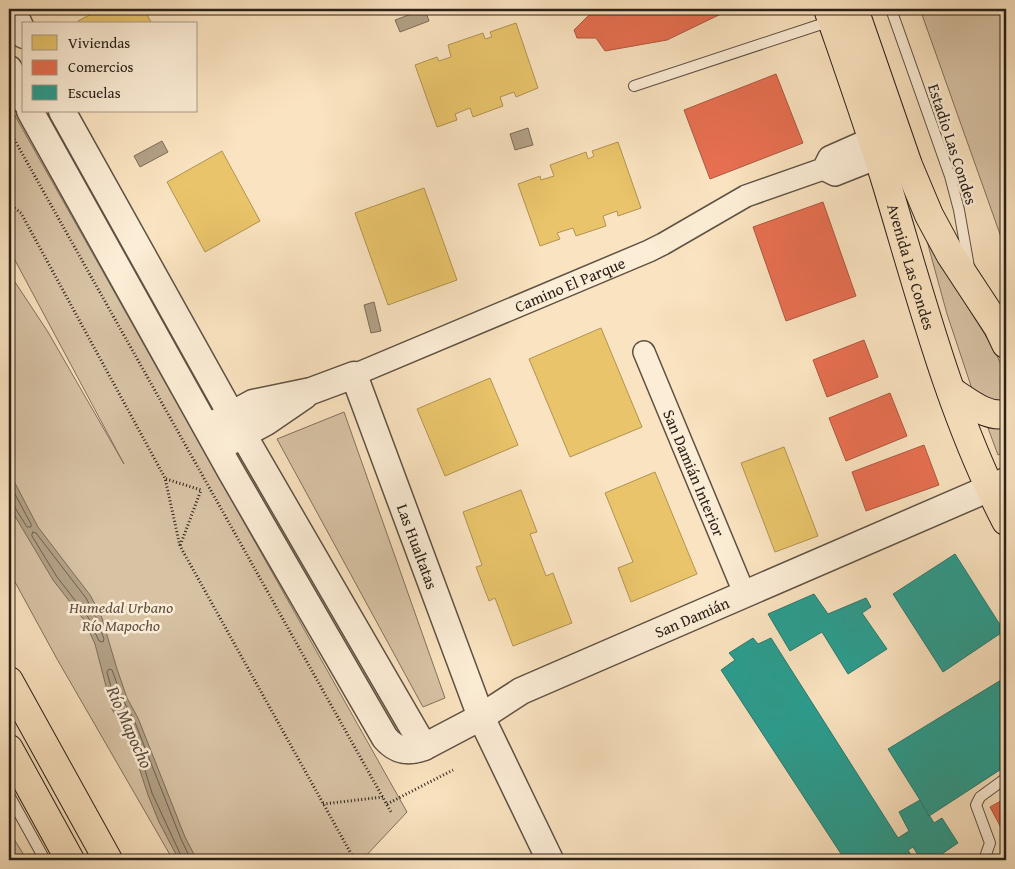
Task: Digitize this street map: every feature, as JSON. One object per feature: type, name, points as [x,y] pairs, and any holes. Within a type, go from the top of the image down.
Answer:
[{"type":"main road","name":"Avenida Las Condes","points":[[838,13],[937,232],[998,327],[1006,344]]},
{"type":"main road","name":"Avenida Las Condes","points":[[838,13],[875,148],[924,311],[951,391],[998,485],[1006,521]]},
{"type":"main road","points":[[951,391],[979,409],[992,414],[1006,414]]},
{"type":"main road","points":[[9,681],[108,860]]},
{"type":"main road","points":[[9,749],[70,860]]},
{"type":"street","points":[[12,9],[22,31]]},
{"type":"street","points":[[9,69],[22,96]]},
{"type":"street","points":[[31,112],[213,439]]},
{"type":"street","points":[[63,112],[237,424],[424,747]]},
{"type":"street","name":"Camino El Parque","points":[[213,439],[237,424],[266,422],[311,391],[354,375],[649,251],[746,196],[823,169],[829,157],[875,148]]},
{"type":"street","name":"San Damián Interior","points":[[644,352],[745,595]]},
{"type":"street","name":"Las Hualtatas","points":[[354,375],[447,631],[481,717],[550,860]]},
{"type":"street","name":"San Damián","points":[[213,439],[385,738],[398,749],[407,751],[424,747],[481,717],[521,691],[998,485]]},
{"type":"lane","name":"Estadio Las Condes","points":[[891,9],[950,176],[959,210],[974,292]]},
{"type":"lane","points":[[634,86],[838,13]]},
{"type":"lane","points":[[984,860],[990,843],[976,805],[980,797],[1006,778]]},
{"type":"lane","points":[[9,796],[44,860]]},
{"type":"path","points":[[9,130],[391,812]]},
{"type":"path","points":[[9,204],[20,213],[165,478],[180,546],[354,859]]},
{"type":"path","points":[[165,478],[201,490],[180,546]]},
{"type":"path","points":[[387,804],[452,770]]},
{"type":"path","points":[[323,804],[383,798]]},
{"type":"green space","points":[[920,9],[1006,9],[1006,251]]},
{"type":"green space","name":"Humedal Urbano Río Mapocho","points":[[9,105],[407,812],[362,860],[173,860],[57,659],[9,571],[9,273],[48,332],[124,464],[9,249]]},
{"type":"green space","points":[[927,241],[995,351],[1006,376],[1006,403],[996,406],[973,392],[947,314]]},
{"type":"green space","points":[[344,412],[445,698],[423,707],[277,439]]},
{"type":"green space","points":[[1006,427],[1006,452],[998,455],[988,428]]},
{"type":"green space","points":[[9,831],[27,860],[9,860]]},
{"type":"water","points":[[425,9],[429,21],[400,32],[395,20]]},
{"type":"water","points":[[528,128],[533,145],[515,150],[510,134]]},
{"type":"water","points":[[162,141],[168,152],[140,167],[134,156]]},
{"type":"water","points":[[374,302],[381,331],[371,333],[364,305]]},
{"type":"water","name":"Río Mapocho","points":[[9,474],[38,527],[90,595],[101,615],[127,698],[138,718],[185,837],[197,860],[179,860],[159,822],[132,746],[112,709],[95,644],[84,620],[53,580],[9,506]]},
{"type":"building: Viviendas","points":[[101,9],[144,9],[151,22],[79,22]]},
{"type":"building: Viviendas","points":[[516,23],[538,88],[516,97],[514,92],[500,97],[503,106],[473,117],[470,108],[455,114],[457,120],[437,127],[415,65],[437,57],[439,61],[451,57],[448,45],[483,33],[485,39],[492,37],[490,32]]},
{"type":"building: Viviendas","points":[[618,142],[641,208],[618,216],[617,211],[603,216],[606,226],[576,236],[573,228],[557,233],[560,239],[540,246],[518,184],[540,176],[541,180],[554,176],[550,165],[586,152],[588,159],[594,156],[592,151]]},
{"type":"building: Viviendas","points":[[222,151],[260,221],[205,252],[167,182]]},
{"type":"building: Viviendas","points":[[424,188],[457,280],[388,305],[355,213]]},
{"type":"building: Viviendas","points":[[601,328],[642,427],[570,457],[529,359]]},
{"type":"building: Viviendas","points":[[490,378],[518,445],[445,476],[417,409]]},
{"type":"building: Viviendas","points":[[784,447],[818,536],[775,552],[741,463]]},
{"type":"building: Viviendas","points":[[655,472],[697,574],[631,602],[618,568],[633,562],[605,493]]},
{"type":"building: Viviendas","points":[[521,490],[537,532],[530,534],[546,576],[553,573],[572,623],[513,646],[495,598],[489,601],[476,567],[482,565],[463,512]]},
{"type":"building: Comercios","points":[[595,9],[722,9],[721,14],[667,40],[605,51],[596,38],[577,38],[574,30]]},
{"type":"building: Comercios","points":[[776,74],[803,143],[710,179],[684,110]]},
{"type":"building: Comercios","points":[[823,202],[856,296],[786,321],[753,227]]},
{"type":"building: Comercios","points":[[864,340],[878,377],[827,397],[813,360]]},
{"type":"building: Comercios","points":[[890,393],[907,436],[846,461],[829,418]]},
{"type":"building: Comercios","points":[[924,445],[939,485],[866,511],[852,472]]},
{"type":"building: Comercios","points":[[1006,798],[1006,837],[990,807]]},
{"type":"building: Escuelas","points":[[955,554],[1004,631],[943,672],[893,594]]},
{"type":"building: Escuelas","points":[[814,594],[828,614],[866,598],[871,607],[862,613],[887,649],[848,674],[822,632],[790,651],[768,614]]},
{"type":"building: Escuelas","points":[[753,638],[758,644],[771,638],[898,838],[909,831],[899,812],[920,800],[934,823],[942,818],[958,843],[933,860],[921,860],[913,847],[908,850],[914,860],[845,860],[721,670],[735,660],[729,653]]},
{"type":"building: Escuelas","points":[[1006,677],[1006,766],[929,816],[888,749]]}]
